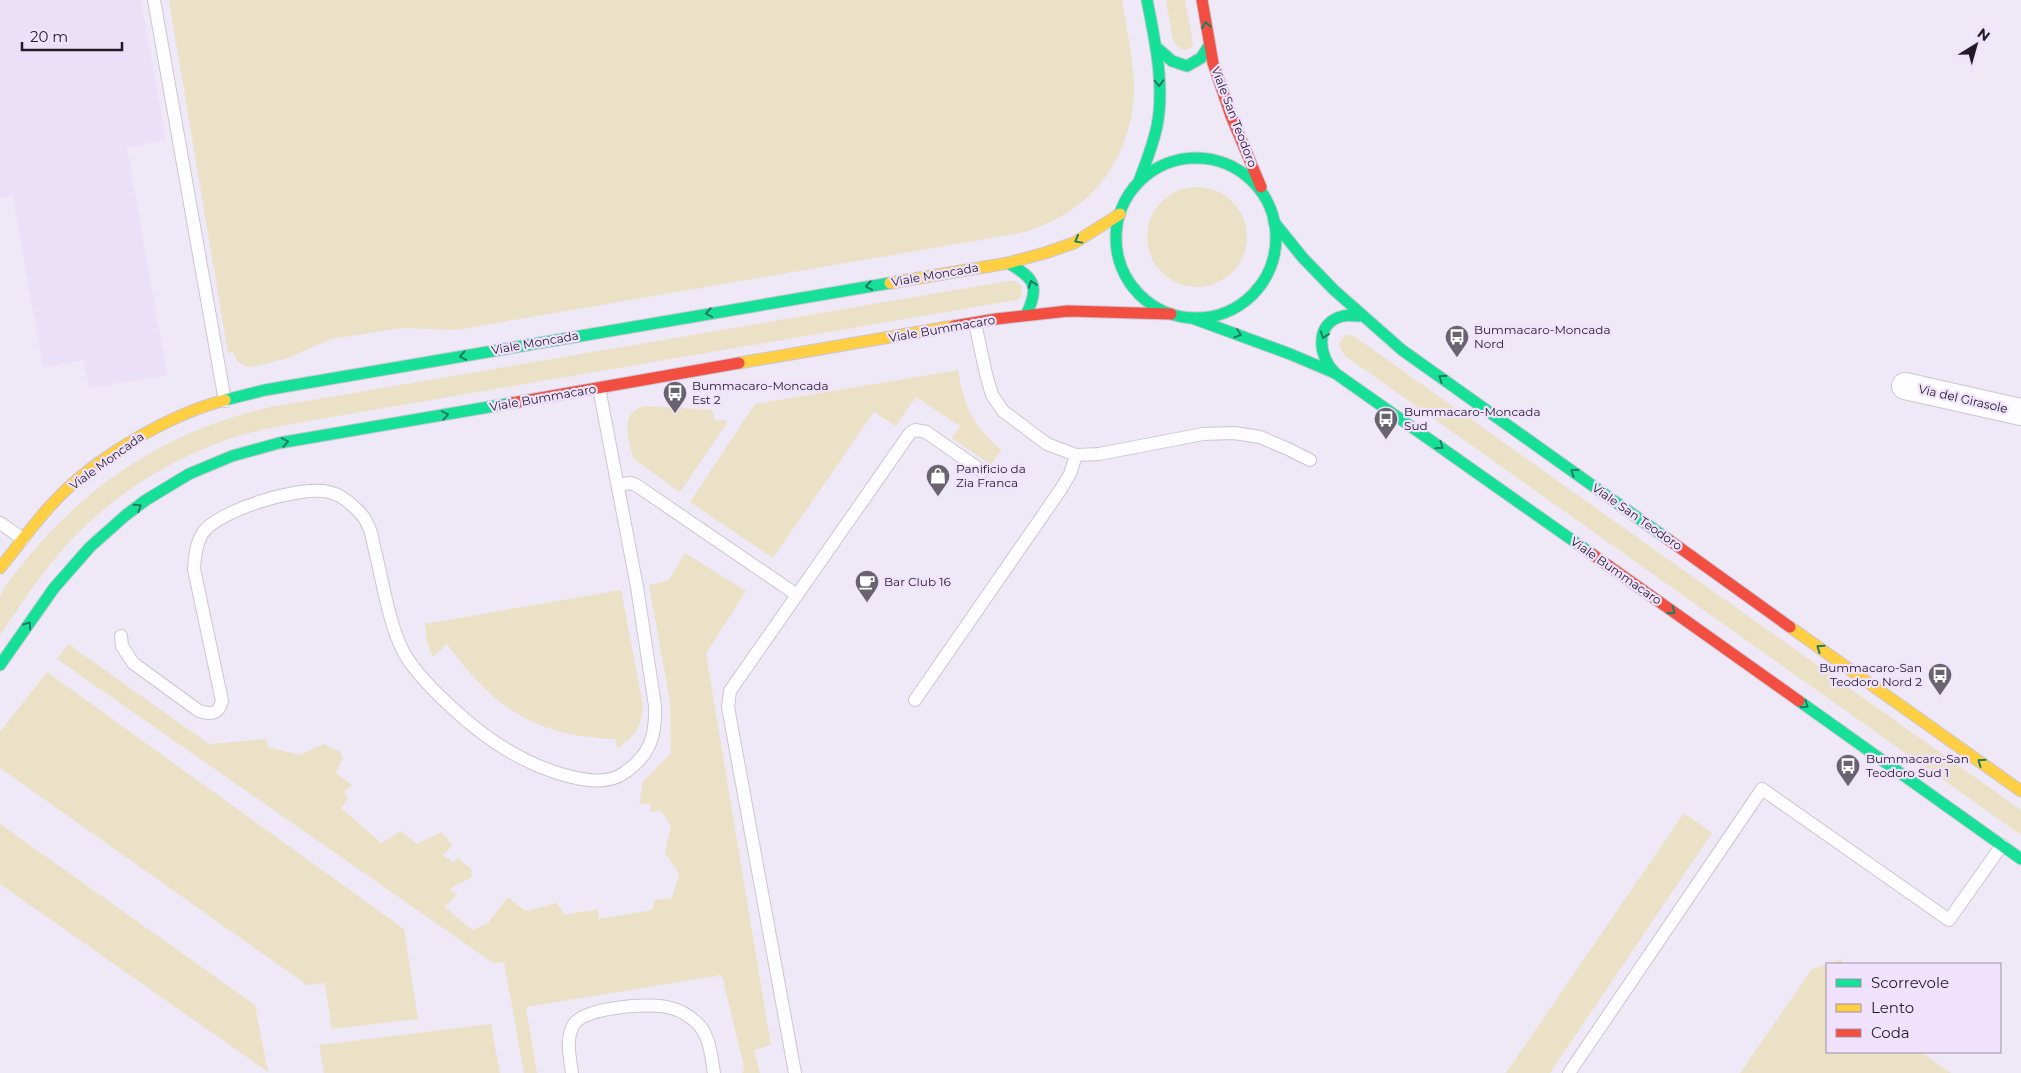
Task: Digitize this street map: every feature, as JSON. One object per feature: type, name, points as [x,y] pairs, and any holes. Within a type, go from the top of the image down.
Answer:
[{"type":"main road","points":[[1139,181],[1153,142],[1159,108],[1156,47],[1148,0]]},
{"type":"main road","name":"Viale San Teodoro","points":[[1202,0],[1213,63],[1230,116],[1267,202]]},
{"type":"main road","points":[[1156,47],[1172,61],[1187,66],[1197,62],[1204,55],[1210,44]]},
{"type":"main road","points":[[1204,159],[1219,162],[1239,170],[1255,184],[1267,202],[1274,222],[1276,242],[1272,263],[1249,298],[1232,309],[1212,316],[1192,318],[1171,314],[1152,305],[1142,296],[1125,274],[1117,248],[1116,234],[1120,214],[1127,196],[1139,181],[1156,168],[1176,160],[1204,159]]},
{"type":"main road","name":"Viale Moncada","points":[[0,568],[54,502],[91,470],[149,431],[208,405],[264,390],[1008,262],[1045,253],[1074,242],[1120,214]]},
{"type":"main road","name":"Viale San Teodoro","points":[[1274,222],[1294,249],[1359,316],[1402,350],[2021,790]]},
{"type":"main road","points":[[1008,262],[1031,277],[1035,290],[1034,300],[1026,315]]},
{"type":"main road","name":"Viale Bummacaro","points":[[0,665],[53,588],[87,550],[128,513],[182,477],[230,456],[280,443],[1026,315],[1068,311],[1171,314]]},
{"type":"main road","points":[[1335,373],[1325,361],[1321,350],[1321,338],[1325,329],[1334,320],[1344,316],[1359,316]]},
{"type":"main road","name":"Viale Bummacaro","points":[[1192,318],[1282,350],[1335,373],[1398,415],[2021,859]]},
{"type":"street","name":"Via del Girasole","points":[[1906,386],[2021,412]]},
{"type":"lane","points":[[154,0],[225,401]]},
{"type":"lane","points":[[975,323],[992,395],[1003,412],[1047,444],[1076,455],[1108,452],[1173,438],[1203,434],[1234,433],[1260,438],[1288,448],[1310,460]]},
{"type":"lane","points":[[121,636],[122,646],[132,663],[199,711],[208,714],[215,713],[222,701],[194,569],[199,541],[205,530],[214,522],[254,504],[281,495],[315,491],[328,492],[353,506],[368,525],[394,627],[402,649],[414,668],[440,696],[504,748],[536,765],[566,776],[597,781],[616,779],[632,768],[644,755],[652,740],[656,724],[637,587],[599,388]]},
{"type":"lane","points":[[795,1073],[728,707],[730,691],[910,433],[915,430],[926,432],[982,471]]},
{"type":"lane","points":[[915,700],[1062,489],[1070,474],[1076,455]]},
{"type":"lane","points":[[618,485],[630,483],[636,485],[797,594]]},
{"type":"lane","points":[[0,523],[23,539]]},
{"type":"lane","points":[[1568,1073],[1762,789],[1949,920],[2002,845]]},
{"type":"lane","points":[[572,1073],[568,1050],[574,1024],[583,1017],[595,1012],[651,1005],[668,1007],[684,1013],[698,1023],[709,1046],[714,1073]]},
{"type":"shaded area","points":[[0,0],[141,0],[166,140],[127,148],[167,375],[89,388],[84,360],[43,367],[13,196],[0,198]]},
{"type":"shaded area","points":[[169,0],[1122,0],[1133,71],[1133,109],[1123,146],[1104,179],[1091,194],[1065,214],[1026,232],[456,330],[402,328],[331,339],[288,358],[254,367],[244,366],[237,361],[233,352],[228,353]]},
{"type":"shaded area","points":[[1166,0],[1185,0],[1193,43],[1192,47],[1187,50],[1182,50],[1173,41]]},
{"type":"shaded area","points":[[1197,187],[1216,191],[1232,202],[1243,218],[1247,237],[1243,256],[1232,272],[1216,283],[1197,287],[1178,283],[1162,272],[1151,256],[1147,237],[1151,218],[1162,202],[1178,191]]},
{"type":"shaded area","points":[[1016,281],[1022,287],[1021,297],[1016,300],[291,424],[232,438],[210,446],[167,467],[146,479],[108,506],[73,538],[53,561],[0,635],[0,597],[5,588],[29,556],[80,504],[108,481],[168,443],[201,428],[235,416],[271,407]]},
{"type":"shaded area","points":[[1346,335],[1352,335],[1358,339],[2021,810],[2021,835],[1344,355],[1339,344]]},
{"type":"shaded area","points":[[958,370],[963,395],[971,414],[983,432],[1001,450],[991,465],[952,438],[960,426],[916,397],[896,426],[874,412],[773,558],[690,502],[755,404]]},
{"type":"shaded area","points":[[647,406],[712,410],[715,421],[726,420],[727,423],[680,492],[634,459],[627,427],[632,413]]},
{"type":"shaded area","points":[[685,553],[746,591],[706,653],[771,1045],[754,1050],[760,1073],[742,1073],[744,1067],[722,975],[526,1007],[537,1073],[524,1073],[504,962],[493,963],[57,659],[68,644],[209,744],[267,739],[268,747],[300,755],[323,744],[340,752],[343,758],[336,773],[352,785],[344,792],[348,798],[341,808],[381,843],[401,831],[417,844],[442,832],[452,845],[443,855],[453,862],[458,858],[471,869],[472,877],[449,889],[457,894],[445,907],[472,930],[488,923],[508,897],[525,911],[557,903],[565,915],[598,909],[599,919],[652,910],[655,900],[672,898],[679,874],[665,852],[671,826],[661,811],[650,812],[651,804],[639,804],[643,782],[671,753],[670,702],[649,585],[668,581]]},
{"type":"shaded area","points":[[621,590],[643,705],[641,719],[636,731],[617,749],[616,739],[587,737],[562,732],[518,714],[482,685],[447,644],[433,657],[427,642],[425,624]]},
{"type":"shaded area","points":[[47,672],[404,929],[418,1019],[332,1029],[325,983],[307,985],[0,768],[0,732]]},
{"type":"shaded area","points":[[1684,813],[1712,833],[1550,1073],[1506,1073]]},
{"type":"shaded area","points":[[0,824],[255,1005],[268,1072],[0,884]]},
{"type":"shaded area","points":[[1843,959],[1841,963],[1831,963]]},
{"type":"shaded area","points":[[1826,964],[1826,1053],[1922,1053],[1951,1073],[1740,1073],[1812,969]]},
{"type":"shaded area","points":[[491,1024],[500,1073],[324,1073],[319,1045]]},
{"type":"traffic: fast","points":[[1139,181],[1157,126],[1160,95],[1158,63],[1147,0]]},
{"type":"traffic: fast","points":[[1156,47],[1172,61],[1187,66],[1201,58],[1210,44]]},
{"type":"traffic: fast","points":[[1196,158],[1212,160],[1233,168],[1252,182],[1262,194],[1272,215],[1276,238],[1274,254],[1266,275],[1252,294],[1240,304],[1219,314],[1196,318],[1180,316],[1159,308],[1140,294],[1130,282],[1120,261],[1116,238],[1118,222],[1126,201],[1140,182],[1152,172],[1173,162],[1196,158]]},
{"type":"traffic: fast","points":[[1274,222],[1303,258],[1334,290],[1402,350],[1669,540]]},
{"type":"traffic: fast","points":[[1008,263],[1024,274],[1032,284],[1034,290],[1033,297],[1026,315]]},
{"type":"traffic: fast","points":[[225,400],[265,390],[890,283]]},
{"type":"traffic: fast","points":[[1335,373],[1329,366],[1322,349],[1323,333],[1327,325],[1334,320],[1343,316],[1359,316]]},
{"type":"traffic: fast","points":[[1192,318],[1290,354],[1335,373],[1592,554]]},
{"type":"traffic: fast","points":[[0,665],[54,588],[90,547],[146,500],[189,474],[232,456],[279,443],[512,403]]},
{"type":"traffic: fast","points":[[1799,701],[2021,859]]},
{"type":"traffic: slow","points":[[890,283],[1008,263],[1045,253],[1074,243],[1120,214]]},
{"type":"traffic: slow","points":[[739,363],[954,326]]},
{"type":"traffic: slow","points":[[0,568],[46,511],[89,470],[110,455],[156,428],[180,416],[225,400]]},
{"type":"traffic: slow","points":[[1790,627],[2021,791]]},
{"type":"traffic: jam","points":[[1202,0],[1213,63],[1231,116],[1261,187]]},
{"type":"traffic: jam","points":[[954,326],[1068,311],[1171,314]]},
{"type":"traffic: jam","points":[[512,403],[739,363]]},
{"type":"traffic: jam","points":[[1669,540],[1790,627]]},
{"type":"traffic: jam","points":[[1592,554],[1799,701]]},
{"type":"place","name":"Bummacaro-Moncada Nord","points":[[1457,358]]},
{"type":"place","name":"Bummacaro-Moncada Est 2","points":[[675,414]]},
{"type":"place","name":"Bummacaro-Moncada Sud","points":[[1386,440]]},
{"type":"place","name":"Panificio da Zia Franca","points":[[938,497]]},
{"type":"place","name":"Bar Club 16","points":[[867,603]]},
{"type":"place","name":"Bummacaro-San Teodoro Nord 2","points":[[1940,696]]},
{"type":"place","name":"Bummacaro-San Teodoro Sud 1","points":[[1848,787]]}]
